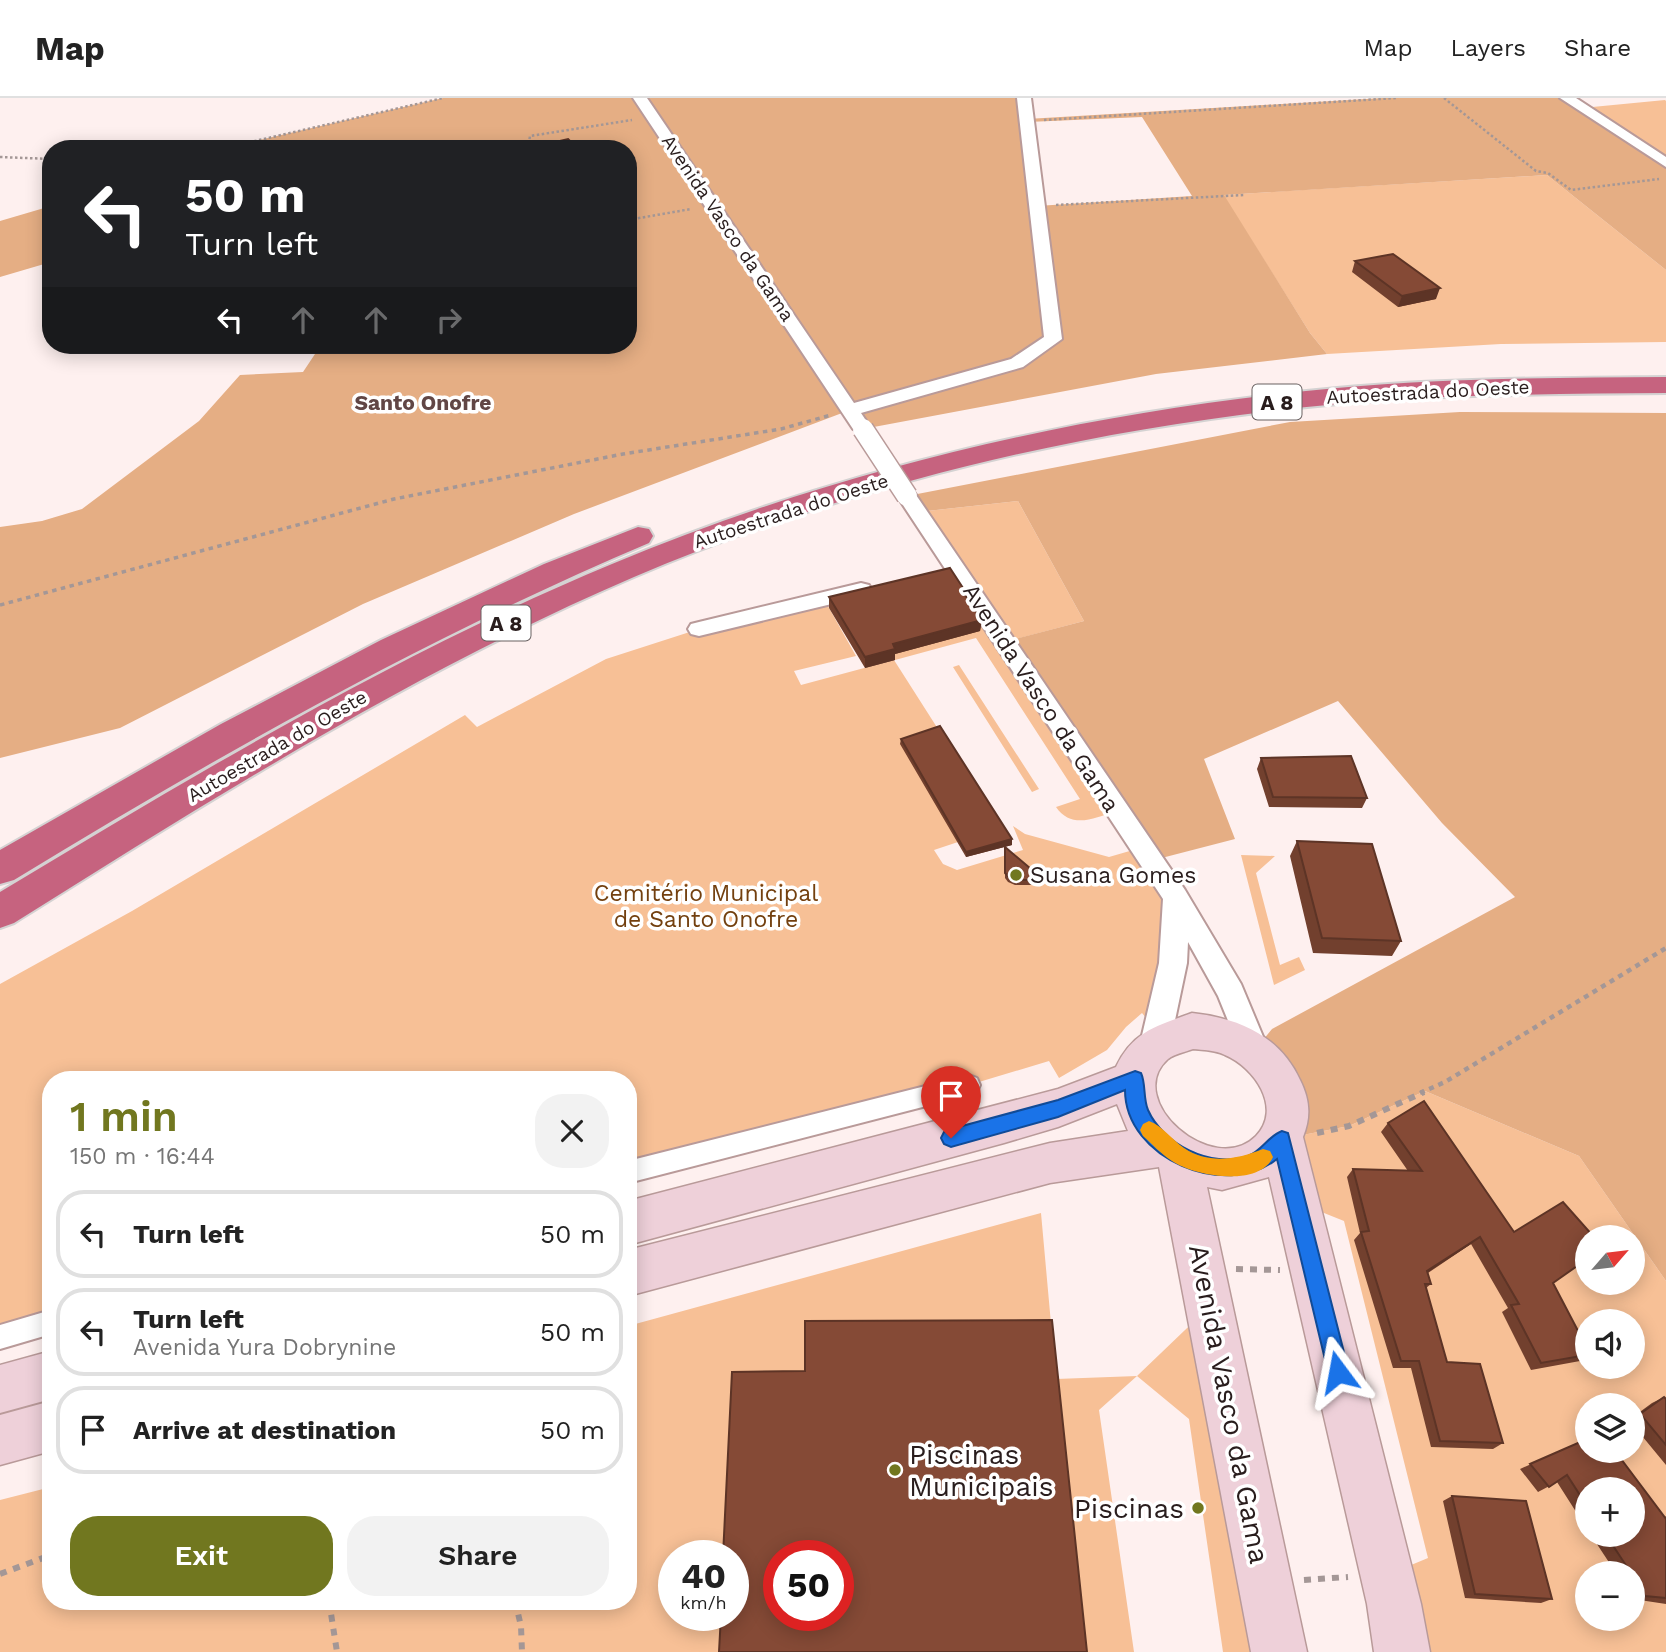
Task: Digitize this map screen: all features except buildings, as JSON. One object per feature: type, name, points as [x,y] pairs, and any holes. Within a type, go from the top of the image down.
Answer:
[{"type":"highway","name":"Autoestrada do Oeste","points":[[0,869],[228,735],[334,677],[496,596],[674,522],[799,480],[910,447],[1123,402],[1330,376],[1666,365]]},
{"type":"highway","name":"Autoestrada do Oeste","points":[[0,912],[298,732],[470,640],[626,569],[782,510],[926,467],[998,449],[1201,412],[1317,398],[1423,390],[1666,385]]},
{"type":"main road","points":[[637,1221],[1058,1108],[1145,1061],[1173,1035],[1203,1032],[1235,1040],[1254,1051],[1278,1077],[1285,1093],[1287,1125],[1282,1139],[1269,1155],[1250,1165],[1227,1168],[1203,1165],[1172,1151],[1150,1131],[1140,1114],[1135,1096],[1145,1061]]},
{"type":"main road","points":[[1282,1139],[1394,1604],[1402,1652]]},
{"type":"main road","points":[[637,1271],[1050,1163],[1172,1151]]},
{"type":"main road","name":"Avenida Vasco da Gama","points":[[1172,1151],[1279,1652]]},
{"type":"main road","points":[[0,1389],[42,1377]]},
{"type":"main road","points":[[0,1440],[42,1428]]},
{"type":"street","name":"Avenida Vasco da Gama","points":[[640,98],[863,429]]},
{"type":"street","points":[[850,410],[1017,363],[1053,339],[1024,98]]},
{"type":"street","points":[[1567,98],[1666,163]]},
{"type":"street","points":[[863,429],[907,496]]},
{"type":"street","name":"Avenida Vasco da Gama","points":[[907,496],[944,570],[1176,898]]},
{"type":"street","points":[[699,629],[880,585]]},
{"type":"street","points":[[1176,898],[1231,992],[1254,1051]]},
{"type":"street","points":[[1145,1061],[1173,963],[1176,898]]},
{"type":"street","points":[[637,1170],[969,1085]]},
{"type":"street","points":[[0,1337],[42,1325]]},
{"type":"path","points":[[265,140],[369,113],[443,98]]},
{"type":"path","points":[[1027,121],[1396,98]]},
{"type":"path","points":[[1444,98],[1536,171],[1548,173],[1570,190],[1666,178]]},
{"type":"path","points":[[529,140],[530,136],[654,117]]},
{"type":"path","points":[[0,157],[42,159]]},
{"type":"path","points":[[1037,206],[1244,195]]},
{"type":"path","points":[[637,218],[713,205]]},
{"type":"path","points":[[0,605],[394,499],[610,456],[781,429],[850,410]]},
{"type":"path","points":[[1282,1139],[1349,1126],[1445,1082],[1666,948]]},
{"type":"path","points":[[1229,1269],[1284,1270]]},
{"type":"path","points":[[0,1574],[42,1558]]},
{"type":"path","points":[[1265,1583],[1357,1576]]},
{"type":"path","points":[[330,1610],[337,1652]]},
{"type":"path","points":[[517,1610],[522,1652]]},
{"type":"green space","points":[[1665,100],[1666,163],[1582,108]]},
{"type":"green space","points":[[1547,175],[1666,270],[1666,342],[1501,344],[1327,354],[1310,333],[1223,195]]},
{"type":"green space","points":[[1018,501],[1084,621],[1005,642],[1115,811],[1091,819],[1069,818],[1056,807],[1080,799],[976,638],[895,660],[878,628],[978,602],[918,512]]},
{"type":"green space","name":"Cemitério Municipal de Santo Onofre","points":[[824,599],[856,656],[794,671],[801,685],[894,660],[1012,845],[958,842],[934,850],[943,864],[957,870],[1023,850],[1013,826],[1025,834],[1109,857],[1140,848],[1176,898],[1157,1031],[1142,1013],[1107,1050],[1059,1078],[1049,1061],[969,1085],[637,1170],[637,1071],[42,1071],[42,1325],[0,1337],[0,984],[132,911],[465,715],[477,727],[606,659],[699,629]]},
{"type":"green space","points":[[959,665],[1039,789],[1032,792],[953,667]]},
{"type":"green space","points":[[1241,855],[1275,856],[1256,873],[1280,965],[1299,957],[1305,970],[1274,985]]},
{"type":"green space","points":[[1425,1091],[1579,1156],[1627,1225],[1575,1225],[1575,1295],[1645,1295],[1645,1251],[1666,1281],[1666,1652],[1402,1652],[1387,1575],[1428,1558],[1344,1221],[1299,1203],[1282,1139],[1349,1126]]},
{"type":"green space","points":[[1041,1213],[1056,1379],[1137,1376],[1099,1410],[1134,1652],[0,1652],[0,1500],[42,1489],[42,1610],[637,1610],[637,1324]]},
{"type":"green space","points":[[1209,1307],[1279,1652],[1223,1652],[1189,1419],[1137,1376]]},
{"type":"shaded area","points":[[443,98],[1024,98],[1027,119],[1383,98],[1567,98],[1666,163],[1666,270],[1547,175],[1224,195],[1310,333],[1327,354],[1156,374],[863,429],[850,410],[574,514],[363,604],[120,728],[0,758],[0,527],[42,521],[82,509],[199,421],[240,375],[303,372],[315,354],[637,354],[637,140],[259,140]],"holes":[[[1142,117],[1192,196],[1037,206],[1028,122]]]},
{"type":"shaded area","points":[[42,209],[42,265],[0,277],[0,221]]},
{"type":"shaded area","points":[[1460,412],[1666,413],[1666,1281],[1645,1251],[1645,1225],[1627,1225],[1579,1156],[1425,1091],[1349,1126],[1282,1139],[1254,1051],[1272,1029],[1515,897],[1442,823],[1338,701],[1204,759],[1235,839],[1150,861],[1004,642],[1084,621],[1018,501],[918,512],[907,496],[1290,422]]},
{"type":"slow traffic","points":[[1149,1130],[1179,1156],[1203,1165],[1227,1168],[1250,1165],[1263,1157]]},
{"type":"place","name":"Susana Gomes","points":[[1016,875]]},
{"type":"place","name":"Piscinas Municipais","points":[[895,1470]]},
{"type":"place","name":"Piscinas","points":[[1198,1508]]},
{"type":"district","name":"Santo Onofre","points":[[423,402]]},
{"type":"route","points":[[951,1138],[1058,1108],[1135,1079],[1135,1096],[1140,1114],[1150,1131],[1179,1156],[1203,1165],[1227,1168],[1250,1165],[1269,1155],[1282,1139],[1338,1372]]}]
